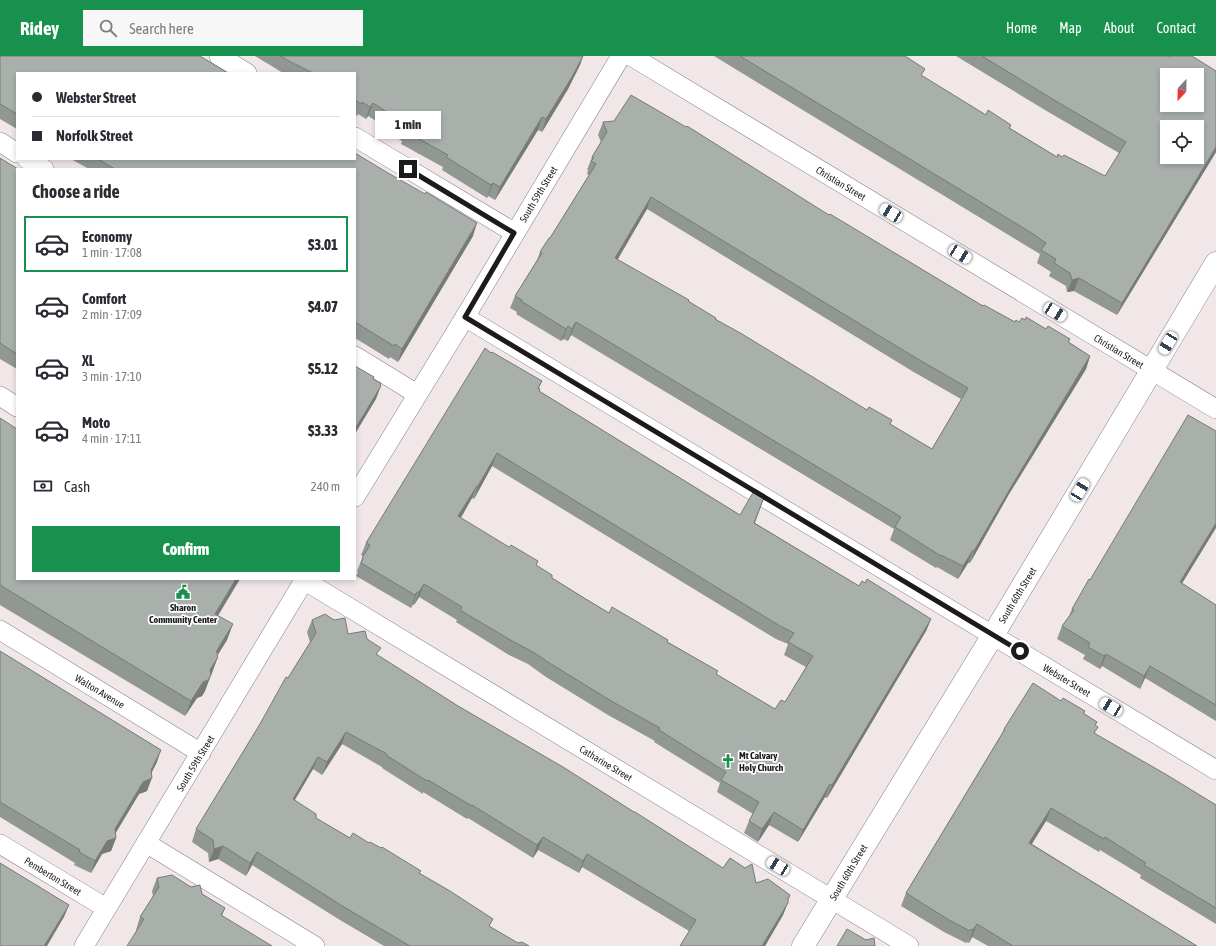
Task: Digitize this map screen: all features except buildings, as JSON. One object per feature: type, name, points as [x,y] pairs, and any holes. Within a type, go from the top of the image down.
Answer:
[{"type":"street","points":[[219,56],[245,72]]},
{"type":"street","name":"South 59th Street","points":[[356,495],[465,317],[621,56]]},
{"type":"street","name":"Christian Street","points":[[631,56],[1216,409]]},
{"type":"street","points":[[356,138],[514,233]]},
{"type":"street","points":[[0,142],[16,152]]},
{"type":"street","points":[[30,160],[42,168]]},
{"type":"street","name":"South 60th Street","points":[[803,946],[993,635],[1216,263]]},
{"type":"street","name":"Webster Street","points":[[465,317],[1216,770]]},
{"type":"street","points":[[356,357],[417,394]]},
{"type":"street","points":[[0,396],[16,405]]},
{"type":"street","name":"South 59th Street","points":[[84,946],[303,580]]},
{"type":"street","name":"Catharine Street","points":[[306,580],[909,946]]},
{"type":"street","name":"Walton Avenue","points":[[0,630],[201,752]]},
{"type":"street","points":[[146,843],[315,946]]},
{"type":"street","name":"Pemberton Street","points":[[0,844],[106,908]]},
{"type":"place","name":"Sharon Community Center","points":[[183,592]]},
{"type":"place","name":"Mt Calvary Holy Church","points":[[728,761]]},
{"type":"route","points":[[408,169],[514,233],[465,317],[1020,651]]}]
